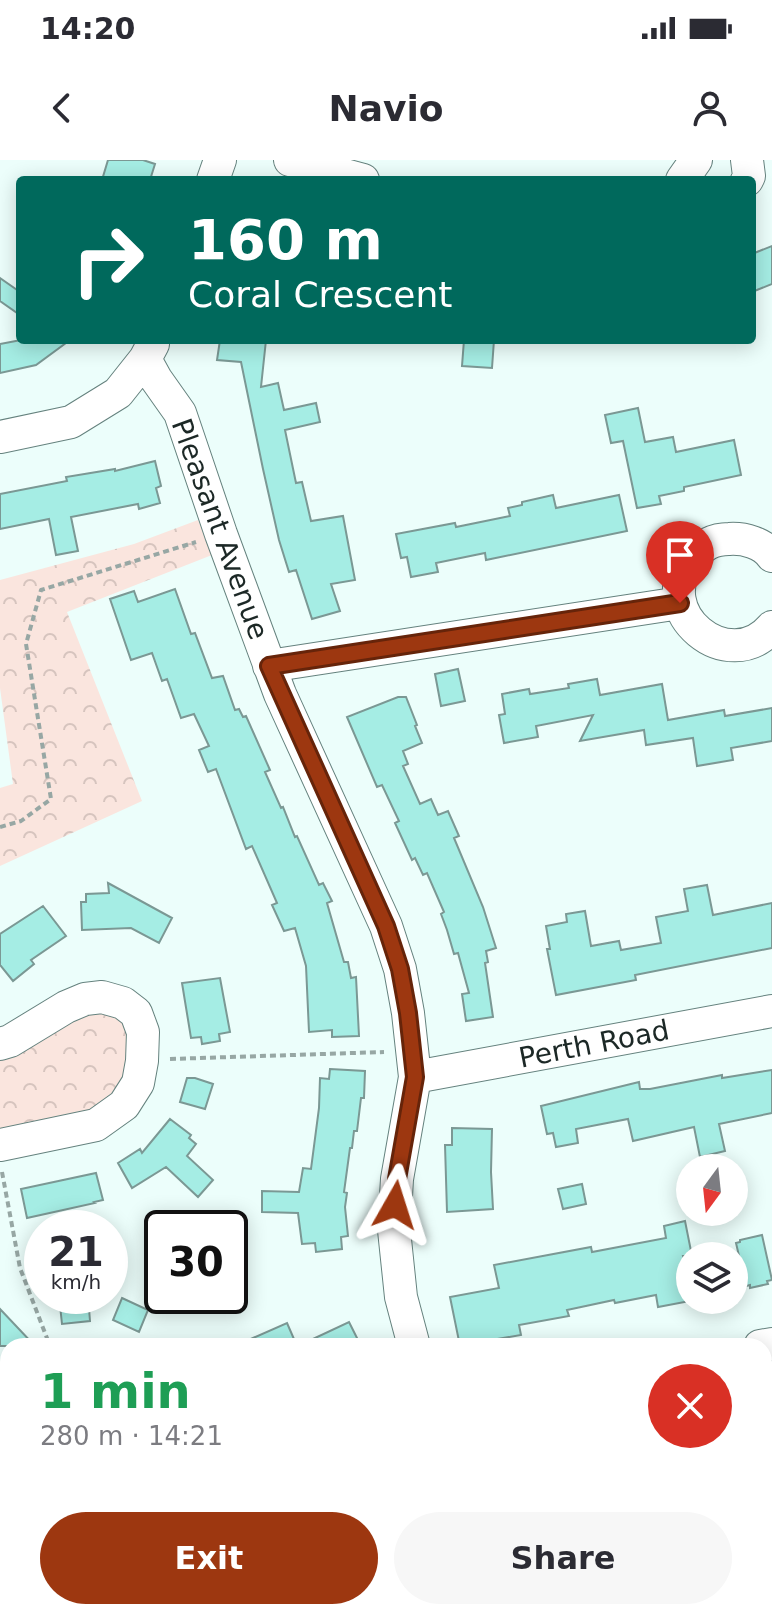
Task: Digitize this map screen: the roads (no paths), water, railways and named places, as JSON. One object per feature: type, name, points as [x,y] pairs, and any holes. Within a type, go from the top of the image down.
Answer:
[{"type":"street","points":[[290,160],[348,176]]},
{"type":"street","points":[[0,437],[71,422],[118,393],[150,349]]},
{"type":"street","name":"Pleasant Avenue","points":[[150,349],[156,379],[180,413],[269,666],[386,926],[400,969],[415,1077],[397,1179],[394,1230],[401,1297],[412,1338]]},
{"type":"street","points":[[772,556],[767,550],[742,538],[717,539],[700,548],[683,568],[678,586],[680,603],[692,627],[707,639],[737,645],[755,640],[772,627]]},
{"type":"street","points":[[269,666],[680,603]]},
{"type":"street","points":[[0,1044],[21,1035],[66,1007],[85,999],[102,997],[123,1003],[136,1013],[143,1032],[138,1083],[124,1105],[96,1125],[1,1156]]},
{"type":"street","name":"Perth Road","points":[[415,1077],[772,1011]]}]
